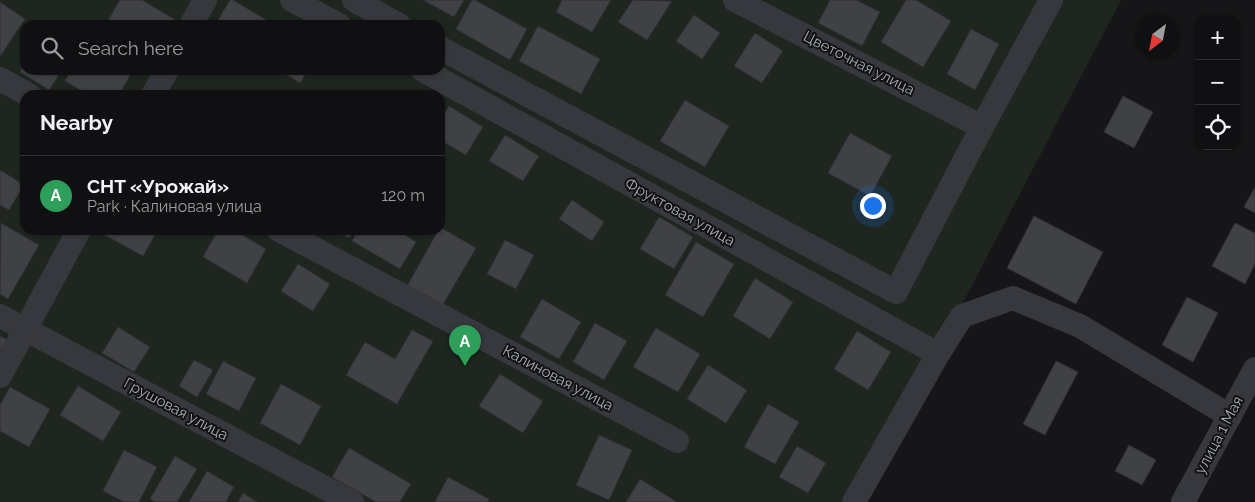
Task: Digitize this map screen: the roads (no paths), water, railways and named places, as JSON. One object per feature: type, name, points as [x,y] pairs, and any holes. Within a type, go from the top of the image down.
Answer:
[{"type":"street","points":[[194,20],[205,0]]},
{"type":"street","points":[[292,0],[329,20]]},
{"type":"street","points":[[354,0],[390,20]]},
{"type":"street","name":"Цветочная улица","points":[[735,0],[982,127]]},
{"type":"street","points":[[445,51],[896,292],[1051,0]]},
{"type":"street","points":[[156,90],[163,75]]},
{"type":"street","name":"Фруктовая улица","points":[[432,75],[938,354]]},
{"type":"street","points":[[0,79],[20,90]]},
{"type":"street","points":[[0,376],[76,235]]},
{"type":"street","name":"Калиновая улица","points":[[288,235],[677,441]]},
{"type":"street","points":[[854,502],[938,354],[962,316],[1014,298],[1080,326],[1230,416]]},
{"type":"street","name":"Грушовая улица","points":[[0,316],[352,502]]},
{"type":"street","name":"улица 1 Мая","points":[[1183,502],[1255,369]]},
{"type":"place","name":"СНТ «Урожай»","points":[[465,366]]}]
